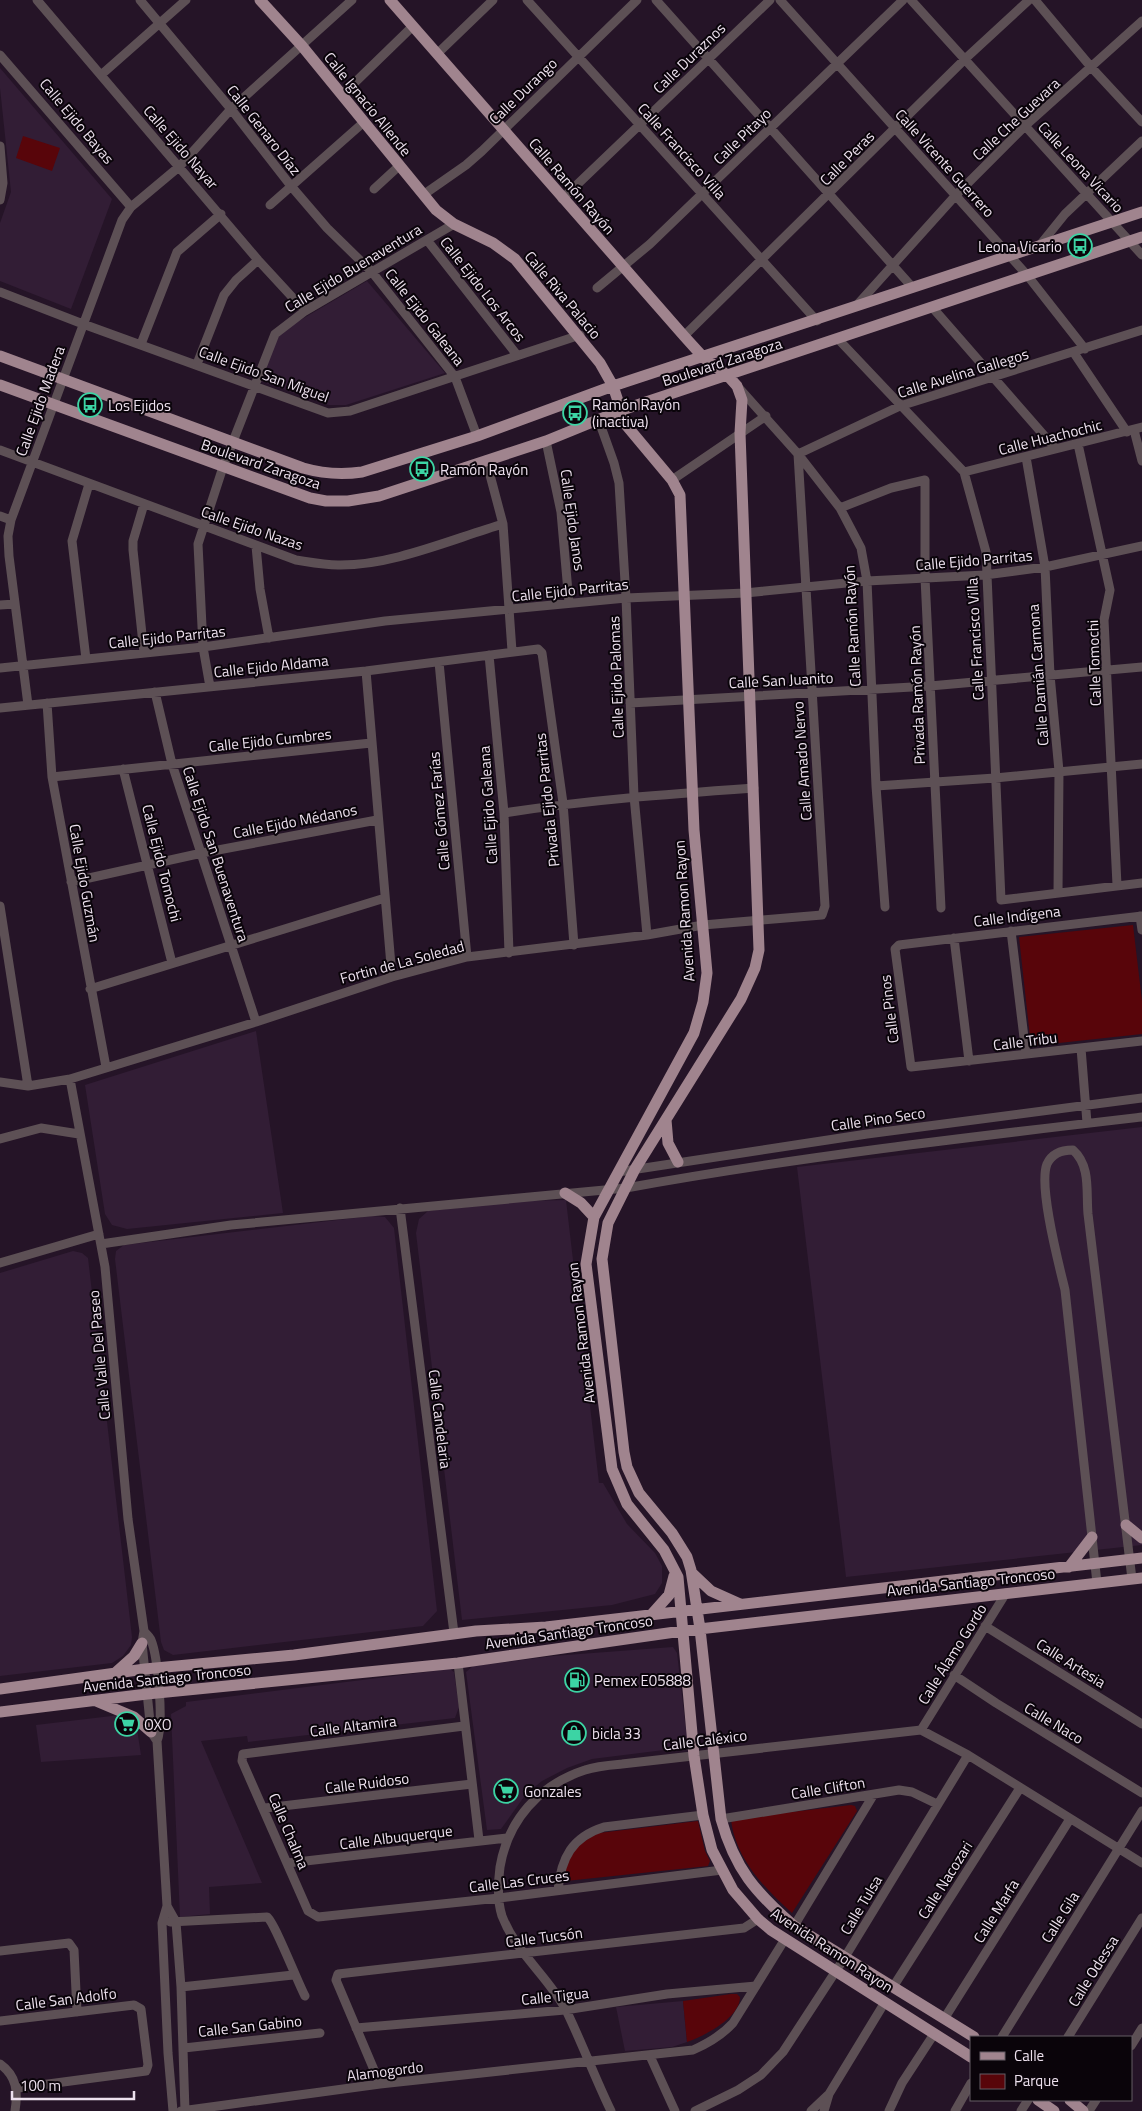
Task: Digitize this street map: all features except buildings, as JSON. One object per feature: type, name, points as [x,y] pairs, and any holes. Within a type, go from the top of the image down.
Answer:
[{"type":"main road","name":"Calle Ignacio Allende","points":[[260,0],[302,46],[423,195],[436,210],[454,224]]},
{"type":"main road","name":"Calle Ramón Rayón","points":[[390,0],[438,53],[562,199],[684,336],[704,357],[728,376],[737,386]]},
{"type":"main road","name":"Boulevard Zaragoza","points":[[0,356],[303,468],[322,474],[344,475],[362,472],[477,436],[613,386],[854,309],[1040,244],[1142,212]]},
{"type":"main road","name":"Calle Riva Palacio","points":[[454,224],[477,234],[514,259],[580,335],[600,363],[613,386],[622,410]]},
{"type":"main road","name":"Boulevard Zaragoza","points":[[0,385],[310,498],[326,502],[348,501],[379,496],[546,441],[622,410],[1142,237]]},
{"type":"main road","points":[[737,386],[742,400],[740,433]]},
{"type":"main road","name":"Avenida Ramon Rayon","points":[[622,410],[622,418],[630,432],[672,480],[681,499],[692,792],[707,973],[699,1020],[694,1033],[594,1217],[586,1264],[612,1469],[620,1492],[664,1550],[676,1572],[694,1756],[703,1815],[712,1850],[733,1890],[758,1919],[785,1939],[970,2056]]},
{"type":"main road","name":"Avenida Ramon Rayon","points":[[740,433],[749,696],[760,921],[759,950],[755,968],[741,999],[636,1169],[608,1223],[602,1259],[624,1452],[627,1467],[639,1493],[672,1533],[687,1557],[698,1609],[721,1818],[727,1841],[747,1879],[765,1901],[794,1926],[972,2036]]},
{"type":"main road","points":[[666,1120],[668,1144],[678,1162]]},
{"type":"main road","points":[[565,1193],[581,1203],[594,1217]]},
{"type":"main road","points":[[1126,1525],[1142,1538]]},
{"type":"main road","points":[[1069,1567],[1092,1537]]},
{"type":"main road","name":"Avenida Santiago Troncoso","points":[[0,1689],[113,1674],[151,1673],[294,1656],[454,1633],[546,1627],[1142,1558]]},
{"type":"main road","points":[[690,1570],[703,1586],[742,1604]]},
{"type":"main road","points":[[652,1614],[669,1595],[676,1572]]},
{"type":"main road","name":"Avenida Santiago Troncoso","points":[[0,1712],[153,1693],[458,1663],[682,1631],[1137,1579]]},
{"type":"main road","points":[[113,1674],[134,1656],[142,1644]]},
{"type":"main road","points":[[94,1700],[134,1717],[154,1736]]},
{"type":"main road","points":[[1039,2101],[1054,2111]]},
{"type":"main road","points":[[1071,2101],[1082,2111]]},
{"type":"street","name":"Calle Ejido Nayar","points":[[37,0],[221,214],[258,260],[305,311]]},
{"type":"street","name":"Calle Genaro Díaz","points":[[140,0],[291,186],[327,228],[372,272]]},
{"type":"street","points":[[101,75],[186,0]]},
{"type":"street","name":"Calle Ejido Madera","points":[[28,705],[8,536],[11,520],[122,220],[131,207],[180,166],[231,110],[352,0]]},
{"type":"street","points":[[438,53],[493,0]]},
{"type":"street","name":"Calle Francisco Villa","points":[[527,0],[817,321]]},
{"type":"street","name":"Calle Durango","points":[[423,195],[466,165],[637,0]]},
{"type":"street","points":[[656,0],[913,288]]},
{"type":"street","name":"Calle Duraznos","points":[[562,199],[770,0]]},
{"type":"street","name":"Calle Vicente Guerrero","points":[[780,0],[1027,275],[1085,349]]},
{"type":"street","name":"Calle Pitayo","points":[[597,288],[622,265],[650,244],[903,0]]},
{"type":"street","name":"Calle Leona Vicario","points":[[911,0],[1142,255]]},
{"type":"street","name":"Calle Peras","points":[[684,336],[965,59],[1029,0]]},
{"type":"street","points":[[1034,0],[1091,67],[1142,122]]},
{"type":"street","name":"Calle Che Guevara","points":[[854,309],[956,195],[1025,126],[1142,21]]},
{"type":"street","points":[[342,95],[413,26]]},
{"type":"street","name":"Calle Ejido Bayas","points":[[0,55],[131,207]]},
{"type":"street","points":[[270,205],[364,122]]},
{"type":"street","points":[[1040,244],[1055,224],[1142,141]]},
{"type":"street","points":[[0,146],[3,183],[0,200]]},
{"type":"street","points":[[374,189],[399,166]]},
{"type":"street","points":[[141,344],[177,252],[221,214]]},
{"type":"street","name":"Calle Ejido Buenaventura","points":[[210,686],[204,647],[197,552],[203,525],[223,467],[275,334],[305,311],[454,224]]},
{"type":"street","name":"Calle Ejido Los Arcos","points":[[427,240],[517,355]]},
{"type":"street","points":[[197,364],[224,295],[236,280],[258,260]]},
{"type":"street","name":"Calle Ejido Galeana","points":[[372,272],[455,377],[477,436]]},
{"type":"street","name":"Calle Ejido San Miguel","points":[[0,292],[328,413],[338,413],[455,377],[580,335]]},
{"type":"street","points":[[932,307],[1055,448]]},
{"type":"street","name":"Calle Avelina Gallegos","points":[[798,454],[900,406],[1074,353],[1142,330]]},
{"type":"street","name":"Calle Francisco Villa","points":[[838,339],[964,472],[986,552],[985,575],[1002,900],[1058,893]]},
{"type":"street","points":[[1074,353],[1134,430],[1142,461]]},
{"type":"street","name":"Calle Ramón Rayón","points":[[737,386],[766,416],[840,508],[862,548],[867,581],[876,786],[886,907]]},
{"type":"street","points":[[672,480],[766,416]]},
{"type":"street","name":"Calle Ejido Palomas","points":[[598,421],[617,473],[626,598],[634,796],[647,935]]},
{"type":"street","name":"Calle Huachochic","points":[[964,472],[1134,430]]},
{"type":"street","name":"Calle Ejido Janos","points":[[546,441],[561,512],[569,603]]},
{"type":"street","name":"Calle Tomochi","points":[[1078,444],[1110,590],[1104,620],[1117,885]]},
{"type":"street","name":"Calle Ejido Nazas","points":[[0,450],[296,560],[338,565],[369,562],[503,524]]},
{"type":"street","name":"Calle Amado Nervo","points":[[798,454],[811,694],[826,906],[822,915]]},
{"type":"street","name":"Calle Damián Carmona","points":[[1026,457],[1045,568],[1050,676],[1059,771],[1058,893]]},
{"type":"street","points":[[486,460],[503,524],[512,651]]},
{"type":"street","name":"Privada Ramón Rayón","points":[[840,508],[891,488],[925,480],[925,578],[941,908]]},
{"type":"street","points":[[86,660],[72,541],[89,484]]},
{"type":"street","points":[[144,504],[133,541],[133,550],[144,653]]},
{"type":"street","points":[[0,516],[11,520]]},
{"type":"street","points":[[256,546],[260,589],[270,638]]},
{"type":"street","name":"Calle Ejido Parritas","points":[[0,668],[204,647],[385,622],[569,603],[626,598],[746,593],[867,581],[985,575],[1045,568],[1142,546]]},
{"type":"street","points":[[0,605],[15,604]]},
{"type":"street","name":"Calle Ejido Aldama","points":[[0,708],[366,671],[512,651],[538,649],[542,653]]},
{"type":"street","name":"Privada Ejido Parritas","points":[[542,653],[563,803],[574,945]]},
{"type":"street","name":"Calle Ejido Galeana","points":[[489,655],[504,813],[509,953]]},
{"type":"street","name":"Calle Gómez Farías","points":[[438,662],[467,957]]},
{"type":"street","name":"Calle San Juanito","points":[[630,703],[992,682],[1142,667]]},
{"type":"street","points":[[366,671],[377,820],[392,977]]},
{"type":"street","name":"Calle Ejido San Buenaventura","points":[[155,692],[172,764],[256,1022]]},
{"type":"street","name":"Calle Ejido Guzmán","points":[[47,703],[52,777],[106,1067]]},
{"type":"street","name":"Calle Ejido Cumbres","points":[[52,777],[371,743]]},
{"type":"street","points":[[876,786],[995,778],[1142,764]]},
{"type":"street","name":"Calle Ejido Tomochi","points":[[123,769],[172,963]]},
{"type":"street","points":[[504,813],[563,803],[754,788]]},
{"type":"street","name":"Calle Ejido Médanos","points":[[71,882],[202,853],[377,820]]},
{"type":"street","points":[[1058,893],[1142,883]]},
{"type":"street","points":[[90,989],[172,963],[232,947],[385,898]]},
{"type":"street","points":[[0,906],[28,1086]]},
{"type":"street","name":"Fortin de La Soledad","points":[[0,1082],[28,1086],[70,1079],[256,1022],[392,977],[467,957],[574,945],[703,925],[822,915]]},
{"type":"street","points":[[1141,916],[1142,930]]},
{"type":"street","name":"Calle Indígena","points":[[896,947],[954,938],[1141,916]]},
{"type":"street","points":[[1011,931],[1026,1054]]},
{"type":"street","points":[[954,938],[969,1061]]},
{"type":"street","name":"Calle Pinos","points":[[896,947],[911,1067]]},
{"type":"street","name":"Calle Tribu","points":[[911,1067],[1142,1041]]},
{"type":"street","points":[[1081,1048],[1087,1124]]},
{"type":"street","name":"Calle Valle Del Paseo","points":[[70,1079],[100,1239],[111,1322],[128,1519],[144,1631],[142,1644],[151,1673]]},
{"type":"street","name":"Calle Pino Seco","points":[[618,1172],[678,1162],[1142,1098]]},
{"type":"street","name":"Calle Pino Seco","points":[[0,1262],[100,1239],[400,1208],[609,1190],[838,1156],[1142,1117]]},
{"type":"street","points":[[0,1139],[41,1128],[79,1134]]},
{"type":"street","points":[[1097,1583],[1065,1290],[1053,1247],[1047,1196],[1047,1164],[1056,1153],[1065,1150],[1073,1150],[1080,1157],[1087,1173],[1088,1214],[1130,1560],[1137,1579]]},
{"type":"street","name":"Calle Candelaria","points":[[400,1208],[454,1633]]},
{"type":"street","name":"Calle Álamo Gordo","points":[[921,1730],[1006,1593]]},
{"type":"street","name":"Calle Artesia","points":[[986,1626],[1142,1724]]},
{"type":"street","name":"Calle Valle Del Paseo","points":[[144,1631],[151,1641],[151,1673]]},
{"type":"street","points":[[458,1663],[479,1840]]},
{"type":"street","points":[[151,1673],[167,1906],[162,1923],[168,2053],[173,2111]]},
{"type":"street","name":"Calle Naco","points":[[954,1675],[996,1704],[1142,1793]]},
{"type":"street","name":"Calle Altamira","points":[[245,1752],[464,1726]]},
{"type":"street","points":[[921,1730],[968,1755],[1142,1863]]},
{"type":"street","name":"Calle Caléxico","points":[[611,2111],[565,2010],[551,1988],[522,1954],[502,1916],[498,1882],[507,1838],[520,1815],[538,1796],[561,1780],[586,1769],[921,1730]]},
{"type":"street","name":"Calle Chalma","points":[[245,1752],[242,1761],[265,1808],[308,1911],[318,1917]]},
{"type":"street","name":"Calle Tulsa","points":[[695,2111],[738,2090],[761,2075],[784,2052],[845,1958],[968,1755]]},
{"type":"street","name":"Calle Ruidoso","points":[[265,1808],[472,1784]]},
{"type":"street","name":"Calle Nacozari","points":[[893,1987],[1020,1788]]},
{"type":"street","name":"Calle Clifton","points":[[721,1818],[903,1791],[912,1792],[937,1804]]},
{"type":"street","points":[[794,1926],[874,1794]]},
{"type":"street","name":"Calle Gila","points":[[1003,2036],[1142,1812]]},
{"type":"street","points":[[558,1890],[564,1860],[575,1843],[589,1832],[604,1827],[703,1815]]},
{"type":"street","name":"Calle Marfa","points":[[944,2019],[1070,1819]]},
{"type":"street","name":"Calle Albuquerque","points":[[288,1864],[507,1838]]},
{"type":"street","name":"Calle Las Cruces","points":[[318,1917],[499,1898],[722,1870]]},
{"type":"street","points":[[167,1906],[176,1922],[184,2048],[183,2111]]},
{"type":"street","points":[[162,1923],[262,1916],[271,1919],[294,1975],[305,1996]]},
{"type":"street","name":"Calle Odessa","points":[[1069,2036],[1142,1918]]},
{"type":"street","name":"Calle Tucsón","points":[[356,2028],[336,1980],[336,1976],[342,1973],[744,1928],[758,1919]]},
{"type":"street","points":[[588,2063],[693,2050],[709,2043],[724,2033],[733,2023],[785,1939]]},
{"type":"street","points":[[0,1951],[67,1942],[74,1950],[77,2012]]},
{"type":"street","points":[[181,1987],[294,1975]]},
{"type":"street","name":"Calle Tigua","points":[[356,2028],[565,2010],[668,1994],[756,1986]]},
{"type":"street","points":[[824,2111],[829,2094],[885,2002]]},
{"type":"street","name":"Calle San Adolfo","points":[[0,2021],[134,2005],[141,2009],[148,2068],[143,2071],[18,2088]]},
{"type":"street","points":[[356,2028],[380,2084]]},
{"type":"street","points":[[1132,2044],[1142,2028]]},
{"type":"street","name":"Calle San Gabino","points":[[184,2048],[320,2033]]},
{"type":"street","points":[[889,2111],[902,2083],[934,2034]]},
{"type":"street","points":[[650,2056],[675,2111]]},
{"type":"street","name":"Alamogordo","points":[[183,2111],[380,2084],[588,2063]]},
{"type":"street","points":[[0,2064],[12,2076],[18,2088],[15,2111]]},
{"type":"street","points":[[955,2111],[970,2085]]},
{"type":"street","points":[[811,2111],[829,2094]]},
{"type":"shaded area","points":[[0,68],[112,199],[71,309],[0,281],[0,223],[11,192],[0,88]]},
{"type":"shaded area","points":[[367,281],[445,373],[346,405],[329,405],[260,381],[280,332]]},
{"type":"shaded area","points":[[256,1031],[283,1213],[127,1229],[112,1225],[105,1214],[85,1085]]},
{"type":"shaded area","points":[[1142,1127],[1142,1545],[846,1577],[797,1167]]},
{"type":"shaded area","points":[[566,1200],[599,1483],[603,1483],[627,1524],[655,1553],[662,1566],[662,1583],[655,1594],[612,1605],[462,1620],[416,1233],[419,1219],[428,1211],[524,1201]]},
{"type":"shaded area","points":[[372,1216],[385,1217],[394,1228],[437,1611],[423,1626],[173,1655],[164,1650],[161,1642],[115,1259],[116,1251],[124,1245]]},
{"type":"shaded area","points":[[73,1251],[82,1253],[88,1258],[132,1637],[131,1645],[123,1656],[112,1663],[0,1676],[0,1273]]},
{"type":"shaded area","points":[[673,1647],[677,1653],[688,1747],[592,1759],[567,1768],[542,1781],[526,1794],[501,1829],[487,1830],[466,1672],[473,1666],[553,1656]]},
{"type":"shaded area","points":[[450,1669],[454,1672],[459,1707],[455,1718],[248,1742],[247,1736],[201,1741],[262,1883],[209,1887],[210,1914],[180,1917],[171,1714],[186,1706],[186,1702]]},
{"type":"shaded area","points":[[120,1715],[130,1720],[137,1729],[141,1755],[41,1762],[36,1725]]},
{"type":"shaded area","points":[[683,2001],[687,2042],[672,2047],[625,2051],[616,2007]]},
{"type":"green space","points":[[23,136],[60,148],[52,171],[16,158]]},
{"type":"green space","points":[[1133,925],[1142,1001],[1142,1034],[1031,1046],[1019,937]]},
{"type":"green space","points":[[855,1806],[857,1811],[792,1913],[762,1883],[745,1860],[738,1847],[731,1819]]},
{"type":"green space","points":[[698,1821],[705,1851],[710,1861],[708,1866],[566,1881],[565,1873],[569,1858],[585,1841],[599,1833]]},
{"type":"green space","points":[[737,1994],[740,1997],[738,2005],[728,2019],[711,2031],[687,2042],[683,2001]]},
{"type":"place","name":"Leona Vicario","points":[[1080,246]]},
{"type":"place","name":"Los Ejidos","points":[[90,405]]},
{"type":"place","name":"Ramón Rayón (inactiva)","points":[[575,413]]},
{"type":"place","name":"Ramón Rayón","points":[[422,469]]},
{"type":"place","name":"Pemex E05888","points":[[577,1680]]},
{"type":"place","name":"OXO","points":[[127,1724]]},
{"type":"place","name":"bicla 33","points":[[574,1733]]},
{"type":"place","name":"Gonzales","points":[[506,1791]]}]
